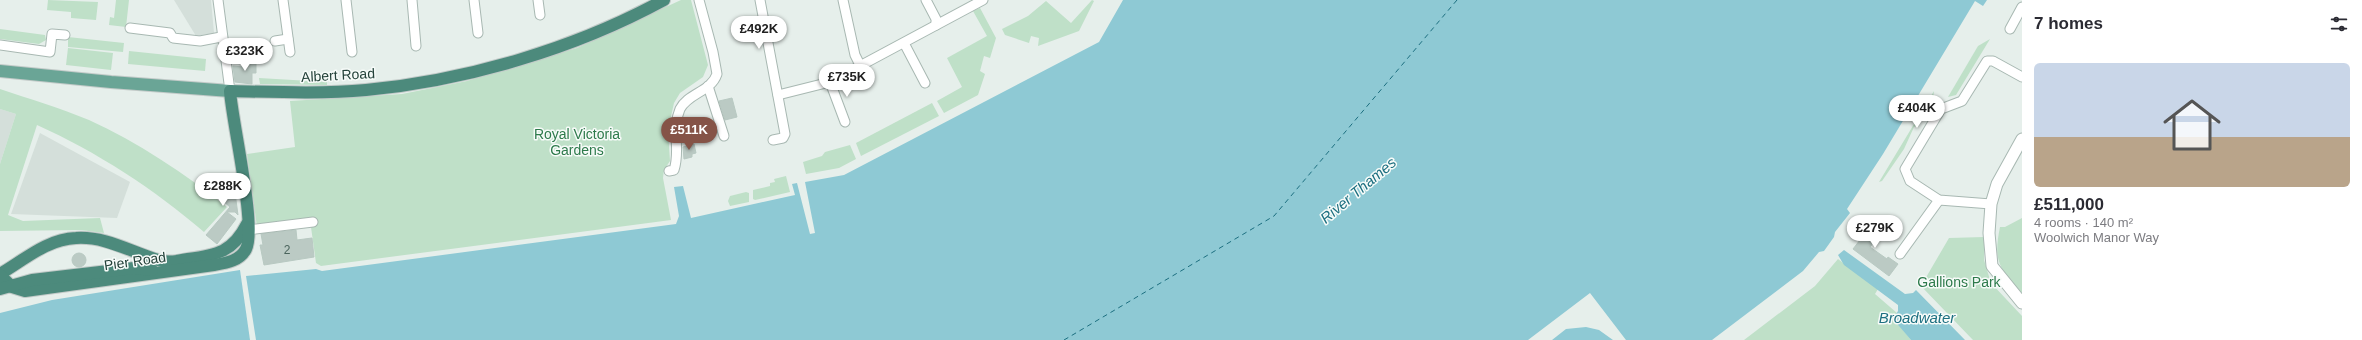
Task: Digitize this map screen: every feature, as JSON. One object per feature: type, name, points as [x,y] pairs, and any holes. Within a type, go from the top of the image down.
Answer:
[{"type":"highway","name":"Albert Road","points":[[230,91],[322,92],[416,84],[533,54],[608,27],[664,0]]},
{"type":"highway","name":"Pier Road","points":[[6,288],[25,291],[44,290],[214,265],[235,259],[245,250],[248,227],[247,209],[230,91]]},
{"type":"highway","name":"Pier Road","points":[[0,275],[26,257],[57,241],[75,238],[116,245],[163,261],[212,256],[235,243],[248,227]]},
{"type":"highway","points":[[0,275],[6,288]]},
{"type":"main road","name":"Albert Road","points":[[0,70],[126,83],[230,91]]},
{"type":"street","name":"Pier Road","points":[[218,0],[221,37],[230,91]]},
{"type":"street","points":[[283,0],[290,52]]},
{"type":"street","points":[[346,0],[352,52]]},
{"type":"street","points":[[412,0],[416,46]]},
{"type":"street","points":[[474,0],[478,33]]},
{"type":"street","points":[[538,0],[540,15]]},
{"type":"street","points":[[669,171],[674,170],[677,163],[675,135],[680,110],[690,98],[708,86],[716,76],[717,67],[699,0]]},
{"type":"street","points":[[760,0],[785,134],[783,142],[773,140]]},
{"type":"street","points":[[843,0],[855,55],[860,65]]},
{"type":"street","points":[[926,0],[936,19],[936,25]]},
{"type":"street","points":[[778,95],[830,82],[983,0]]},
{"type":"street","points":[[2010,29],[2022,7]]},
{"type":"street","points":[[130,28],[170,33],[173,38],[200,41],[221,37]]},
{"type":"street","points":[[0,45],[50,52],[52,34],[65,35]]},
{"type":"street","points":[[274,41],[288,39]]},
{"type":"street","points":[[904,43],[925,83]]},
{"type":"street","points":[[1991,204],[1939,200],[1910,181],[1905,169],[1940,110],[1946,105],[1962,101],[1987,61],[1993,61],[2022,76]]},
{"type":"street","points":[[830,82],[845,122]]},
{"type":"street","points":[[708,86],[724,136]]},
{"type":"street","points":[[2020,146],[2000,177],[1991,204],[1989,233],[1992,266],[2022,303]]},
{"type":"street","points":[[1900,254],[1922,226],[1939,200]]},
{"type":"street","points":[[248,227],[313,222]]},
{"type":"shaded area","points":[[174,0],[211,0],[214,33],[196,36]]},
{"type":"shaded area","points":[[0,109],[16,114],[0,164]]},
{"type":"shaded area","points":[[40,133],[130,182],[117,218],[11,214]]},
{"type":"green space","points":[[48,0],[98,2],[96,20],[71,18],[71,12],[47,10]]},
{"type":"green space","points":[[116,0],[129,0],[126,27],[109,25],[110,17],[114,18]]},
{"type":"green space","name":"Royal Victoria Gardens","points":[[681,0],[691,0],[708,65],[703,77],[680,93],[674,103],[668,130],[670,161],[664,170],[663,178],[671,220],[321,266],[316,263],[310,220],[257,227],[247,154],[295,147],[290,101],[402,94],[467,81],[577,48]]},
{"type":"green space","points":[[1092,0],[1094,1],[1079,31],[1038,46],[1039,38],[1031,36],[1029,43],[1005,35],[1002,29],[1028,16],[1046,1],[1071,23]]},
{"type":"green space","points":[[980,8],[996,38],[990,58],[984,56],[980,71],[985,74],[978,95],[944,113],[937,101],[962,87],[947,58],[987,36],[973,11]]},
{"type":"green space","points":[[0,29],[45,35],[46,40],[39,44],[0,39]]},
{"type":"green space","points":[[68,37],[124,43],[123,52],[68,47]]},
{"type":"green space","points":[[1990,39],[1956,95],[1948,97],[1978,46]]},
{"type":"green space","points":[[68,48],[113,53],[111,70],[66,65]]},
{"type":"green space","points":[[129,51],[206,59],[205,71],[128,64]]},
{"type":"green space","points":[[259,78],[327,82],[327,85],[260,84]]},
{"type":"green space","points":[[0,89],[89,120],[125,138],[161,159],[227,207],[204,232],[145,186],[124,172],[81,147],[37,125],[8,215],[23,221],[100,218],[104,233],[81,230],[0,231],[0,164],[16,114],[0,109]]},
{"type":"green space","points":[[1934,91],[1933,100],[1918,125],[1914,127],[1904,149],[1882,181],[1879,182]]},
{"type":"green space","points":[[932,103],[939,116],[861,156],[856,143]]},
{"type":"green space","points":[[850,145],[856,159],[839,168],[806,174],[803,162],[822,156],[825,152]]},
{"type":"green space","points":[[786,176],[790,192],[755,200],[753,199],[753,190],[770,186],[770,183],[775,182],[774,179]]},
{"type":"green space","points":[[746,192],[749,193],[749,202],[730,206],[728,201],[730,196]]},
{"type":"green space","name":"Gallions Park","points":[[2022,218],[2022,293],[2003,271],[1997,248],[2000,227],[2005,227]]},
{"type":"green space","name":"Gallions Park","points":[[1984,237],[1984,260],[1991,283],[2022,316],[2022,340],[1973,340],[1921,286],[1949,238]]},
{"type":"green space","points":[[1838,259],[1878,289],[1875,294],[1897,313],[1894,319],[1911,340],[1744,340],[1815,286]]},
{"type":"water","name":"River Thames","points":[[1123,0],[1987,0],[1983,6],[1975,1],[1883,154],[1847,209],[1850,213],[1835,232],[1834,237],[1824,251],[1819,252],[1803,271],[1712,340],[256,340],[246,276],[316,269],[322,271],[676,224],[679,216],[674,187],[683,186],[691,218],[795,195],[792,184],[797,183],[810,234],[815,233],[805,182],[844,175],[1099,42]]},
{"type":"water","name":"Broadwater","points":[[1844,250],[1905,294],[1913,293],[1916,290],[1965,340],[1911,340],[1893,319],[1898,311],[1898,305],[1844,265],[1838,255]]},
{"type":"water","points":[[240,270],[250,340],[0,340],[0,313],[52,300]]},
{"type":"pier","points":[[1590,293],[1626,340],[1613,340],[1599,330],[1586,327],[1566,329],[1552,340],[1528,340]]},
{"type":"building","points":[[243,60],[256,60],[256,73],[252,73],[252,84],[235,82],[233,66],[243,67]]},
{"type":"building","points":[[732,98],[737,117],[725,120],[719,101]]},
{"type":"building","points":[[694,144],[696,153],[692,154],[692,157],[684,159],[683,147]]},
{"type":"building","points":[[233,178],[238,215],[235,212],[227,212],[236,219],[217,244],[206,235],[230,207],[203,183]]},
{"type":"building","points":[[1877,218],[1887,225],[1870,247],[1887,259],[1888,257],[1898,264],[1889,276],[1853,249]]},
{"type":"building","points":[[296,230],[297,240],[312,238],[314,257],[264,265],[260,245],[263,245],[261,234]]},
{"type":"building","points":[[79,253],[84,255],[86,260],[84,265],[79,267],[74,265],[72,260],[74,255]]},
{"type":"ferry route","points":[[1064,340],[1274,216],[1457,0]]}]
